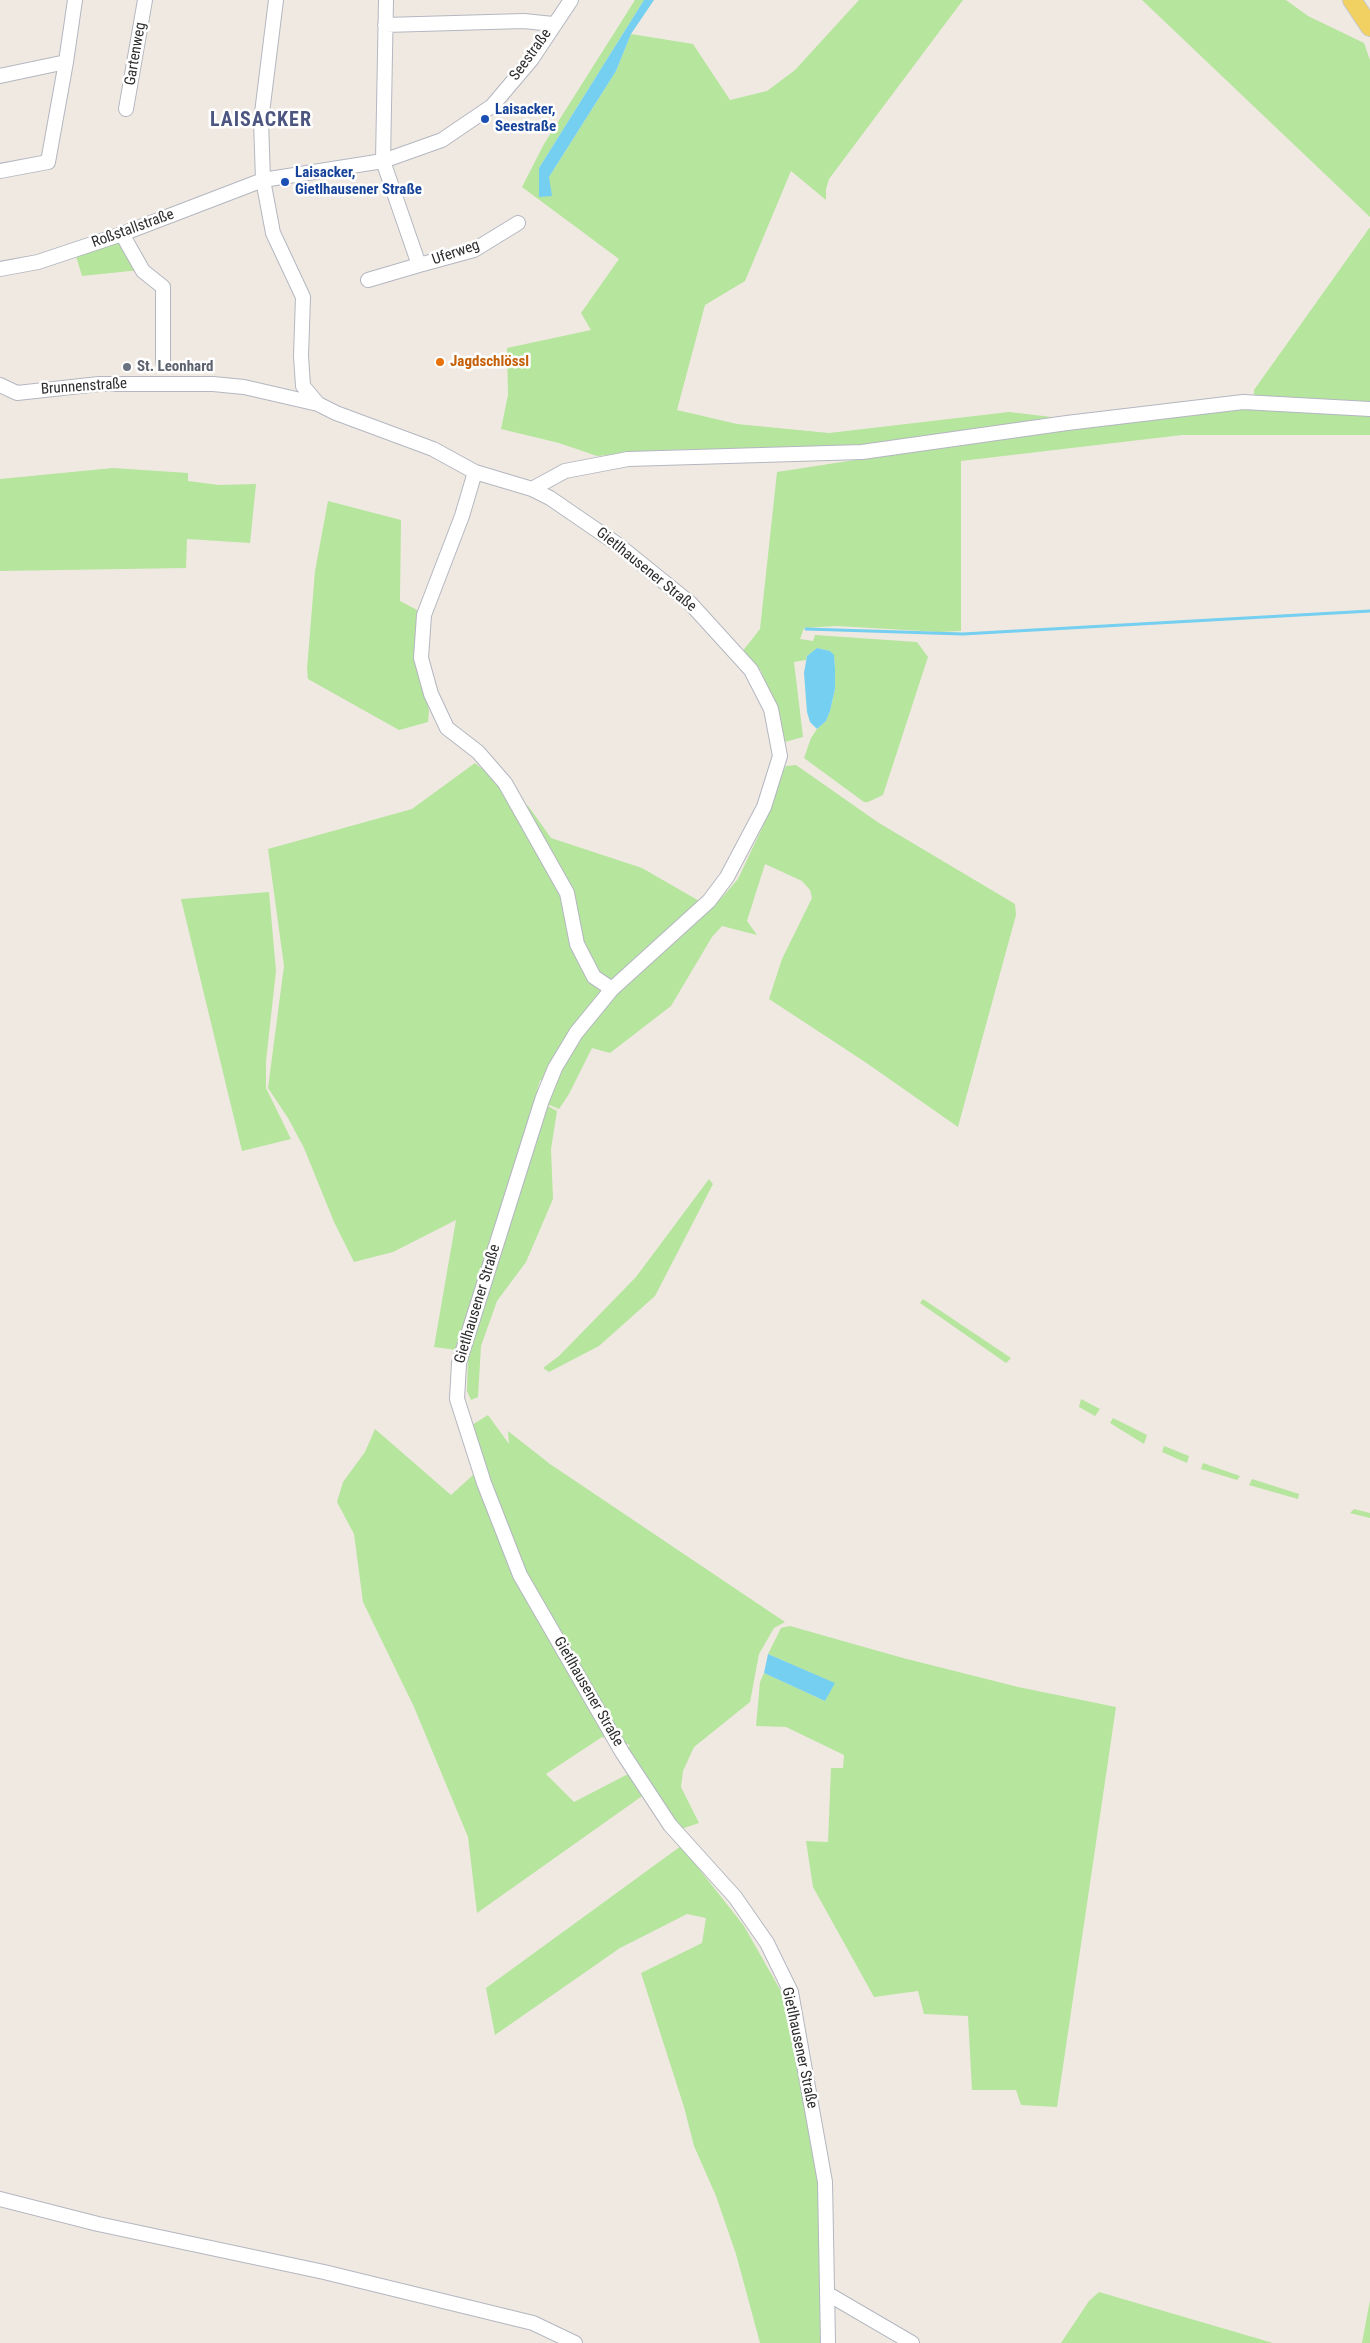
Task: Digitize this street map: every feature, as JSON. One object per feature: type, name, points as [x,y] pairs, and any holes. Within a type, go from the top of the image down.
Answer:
[{"type":"main road","points":[[1352,0],[1370,26]]},
{"type":"street","points":[[0,172],[48,162],[75,0]]},
{"type":"street","name":"Gartenweg","points":[[126,109],[145,0]]},
{"type":"street","name":"Gietlhausener Straße","points":[[276,0],[260,121],[263,180],[272,233],[302,297],[301,356],[303,386],[318,404],[336,413],[433,449],[475,472],[532,489],[550,498],[617,544],[693,607],[751,670],[771,709],[780,756],[764,807],[728,877],[708,901],[612,989],[576,1033],[556,1068],[542,1100],[460,1363],[457,1399],[484,1483],[520,1575],[622,1752],[670,1825],[740,1905],[767,1943],[791,1992],[825,2182],[828,2343]]},
{"type":"street","points":[[383,161],[386,0]]},
{"type":"street","name":"Seestraße","points":[[263,180],[383,161],[442,140],[492,106],[531,60],[553,24],[571,0]]},
{"type":"street","name":"Seestraße","points":[[385,25],[524,21],[553,24]]},
{"type":"street","points":[[0,76],[66,62]]},
{"type":"street","name":"Uferweg","points":[[383,161],[419,265]]},
{"type":"street","name":"Roßstallstraße","points":[[0,269],[38,262],[122,234],[263,180]]},
{"type":"street","name":"Uferweg","points":[[368,280],[474,250],[518,223]]},
{"type":"street","points":[[122,234],[143,271],[163,286],[163,363]]},
{"type":"street","name":"Brunnenstraße","points":[[0,385],[18,393],[99,384],[213,384],[244,388],[318,404]]},
{"type":"street","points":[[532,489],[565,471],[628,459],[862,452],[1067,422],[1243,402],[1370,409]]},
{"type":"street","points":[[475,472],[462,516],[424,614],[421,658],[431,694],[447,728],[478,752],[505,783],[567,893],[576,944],[594,977],[612,989]]},
{"type":"street","points":[[0,2198],[98,2224],[324,2272],[514,2318],[533,2323],[575,2343]]},
{"type":"street","points":[[828,2294],[912,2343]]},
{"type":"green space","points":[[635,0],[644,0],[539,168],[549,177],[616,71],[631,34],[693,44],[730,100],[767,91],[795,70],[859,0],[963,0],[829,179],[826,189],[826,200],[791,171],[745,281],[705,305],[677,410],[737,424],[829,433],[1009,412],[1052,417],[872,446],[662,450],[597,456],[559,443],[501,429],[508,395],[507,348],[591,330],[581,313],[619,259],[522,187],[544,144]]},
{"type":"green space","points":[[1142,0],[1286,0],[1308,16],[1364,43],[1370,60],[1370,217]]},
{"type":"green space","points":[[1370,227],[1370,404],[1254,397],[1254,390]]},
{"type":"green space","points":[[121,237],[140,270],[82,276],[75,253]]},
{"type":"green space","points":[[1251,408],[1370,416],[1370,435],[1182,435],[961,461],[961,631],[939,632],[837,626],[804,628],[800,639],[813,641],[815,635],[917,642],[928,657],[883,795],[864,802],[804,758],[811,738],[826,721],[830,711],[835,689],[835,668],[834,656],[830,651],[817,648],[807,656],[806,660],[794,662],[803,737],[785,742],[761,671],[742,652],[760,629],[777,472],[1121,419]]},
{"type":"green space","points":[[113,468],[188,473],[188,481],[219,485],[256,484],[250,543],[187,539],[186,568],[0,571],[0,479]]},
{"type":"green space","points":[[328,501],[401,520],[400,601],[417,610],[418,660],[429,711],[428,722],[399,730],[308,679],[307,669],[315,571]]},
{"type":"green space","points":[[475,763],[529,807],[551,838],[642,868],[701,902],[717,903],[738,879],[763,826],[779,778],[786,766],[796,765],[879,823],[1015,904],[1016,915],[958,1127],[865,1062],[769,999],[782,959],[812,898],[810,890],[802,881],[765,864],[747,921],[757,935],[722,926],[712,937],[671,1006],[610,1053],[592,1048],[569,1094],[559,1109],[547,1104],[553,1085],[540,1080],[527,1129],[546,1105],[557,1111],[551,1149],[553,1199],[526,1262],[497,1301],[481,1346],[478,1397],[471,1400],[467,1391],[468,1355],[457,1350],[434,1347],[456,1220],[393,1252],[354,1262],[334,1222],[304,1148],[288,1118],[268,1088],[284,966],[268,849],[412,809]]},
{"type":"green space","points":[[269,892],[276,971],[266,1061],[266,1088],[291,1139],[242,1151],[181,899]]},
{"type":"green space","points":[[709,1179],[713,1184],[655,1296],[599,1346],[549,1372],[543,1368],[559,1356],[636,1277]]},
{"type":"green space","points":[[923,1299],[1011,1358],[1006,1363],[920,1303]]},
{"type":"green space","points":[[1081,1399],[1100,1409],[1095,1416],[1079,1407]]},
{"type":"green space","points":[[488,1415],[509,1444],[508,1431],[550,1464],[785,1622],[774,1628],[759,1654],[750,1702],[694,1747],[683,1771],[681,1787],[699,1823],[681,1829],[650,1788],[627,1749],[630,1745],[602,1737],[546,1774],[574,1802],[630,1773],[645,1794],[477,1913],[468,1837],[414,1707],[363,1602],[354,1534],[337,1502],[343,1482],[365,1452],[375,1429],[451,1495],[484,1465],[472,1425]]},
{"type":"green space","points":[[1113,1418],[1147,1435],[1144,1444],[1110,1423]]},
{"type":"green space","points":[[1164,1446],[1189,1456],[1187,1463],[1162,1452]]},
{"type":"green space","points":[[1203,1463],[1240,1476],[1237,1480],[1201,1469]]},
{"type":"green space","points":[[1252,1479],[1299,1494],[1298,1499],[1249,1485]]},
{"type":"green space","points":[[1354,1509],[1370,1513],[1370,1518],[1350,1513]]},
{"type":"green space","points":[[790,1626],[903,1658],[1018,1687],[1116,1707],[1057,2107],[1021,2105],[1016,2090],[972,2090],[968,2016],[924,2014],[918,1991],[874,1997],[813,1887],[806,1841],[828,1842],[831,1768],[843,1768],[844,1755],[786,1727],[756,1726],[760,1682],[764,1673],[825,1701],[834,1683],[768,1654],[781,1628]]},
{"type":"green space","points":[[681,1846],[744,1926],[786,2000],[818,2176],[824,2343],[760,2343],[736,2254],[716,2196],[694,2146],[684,2107],[641,1973],[702,1943],[706,1918],[687,1914],[620,1948],[495,2035],[486,1988]]},
{"type":"green space","points":[[1099,2292],[1273,2343],[1061,2343],[1089,2301]]},
{"type":"green space","points":[[1370,2300],[1370,2343],[1362,2343]]},
{"type":"water","points":[[644,0],[654,0],[631,34],[616,71],[549,177],[552,196],[539,197],[539,168]]},
{"type":"water","points":[[817,648],[830,651],[834,655],[835,689],[826,721],[817,729],[810,722],[807,712],[804,673],[807,656]]},
{"type":"water","points":[[768,1654],[835,1683],[825,1701],[764,1673]]},
{"type":"waterway","points":[[806,629],[963,634],[1370,611]]},
{"type":"place","name":"Laisacker, Seestraße","points":[[485,119]]},
{"type":"place","name":"Laisacker, Gietlhausener Straße","points":[[285,182]]},
{"type":"place","name":"Jagdschlössl","points":[[440,362]]},
{"type":"place","name":"St. Leonhard","points":[[127,367]]},
{"type":"district","name":"LAISACKER","points":[[261,121]]}]
